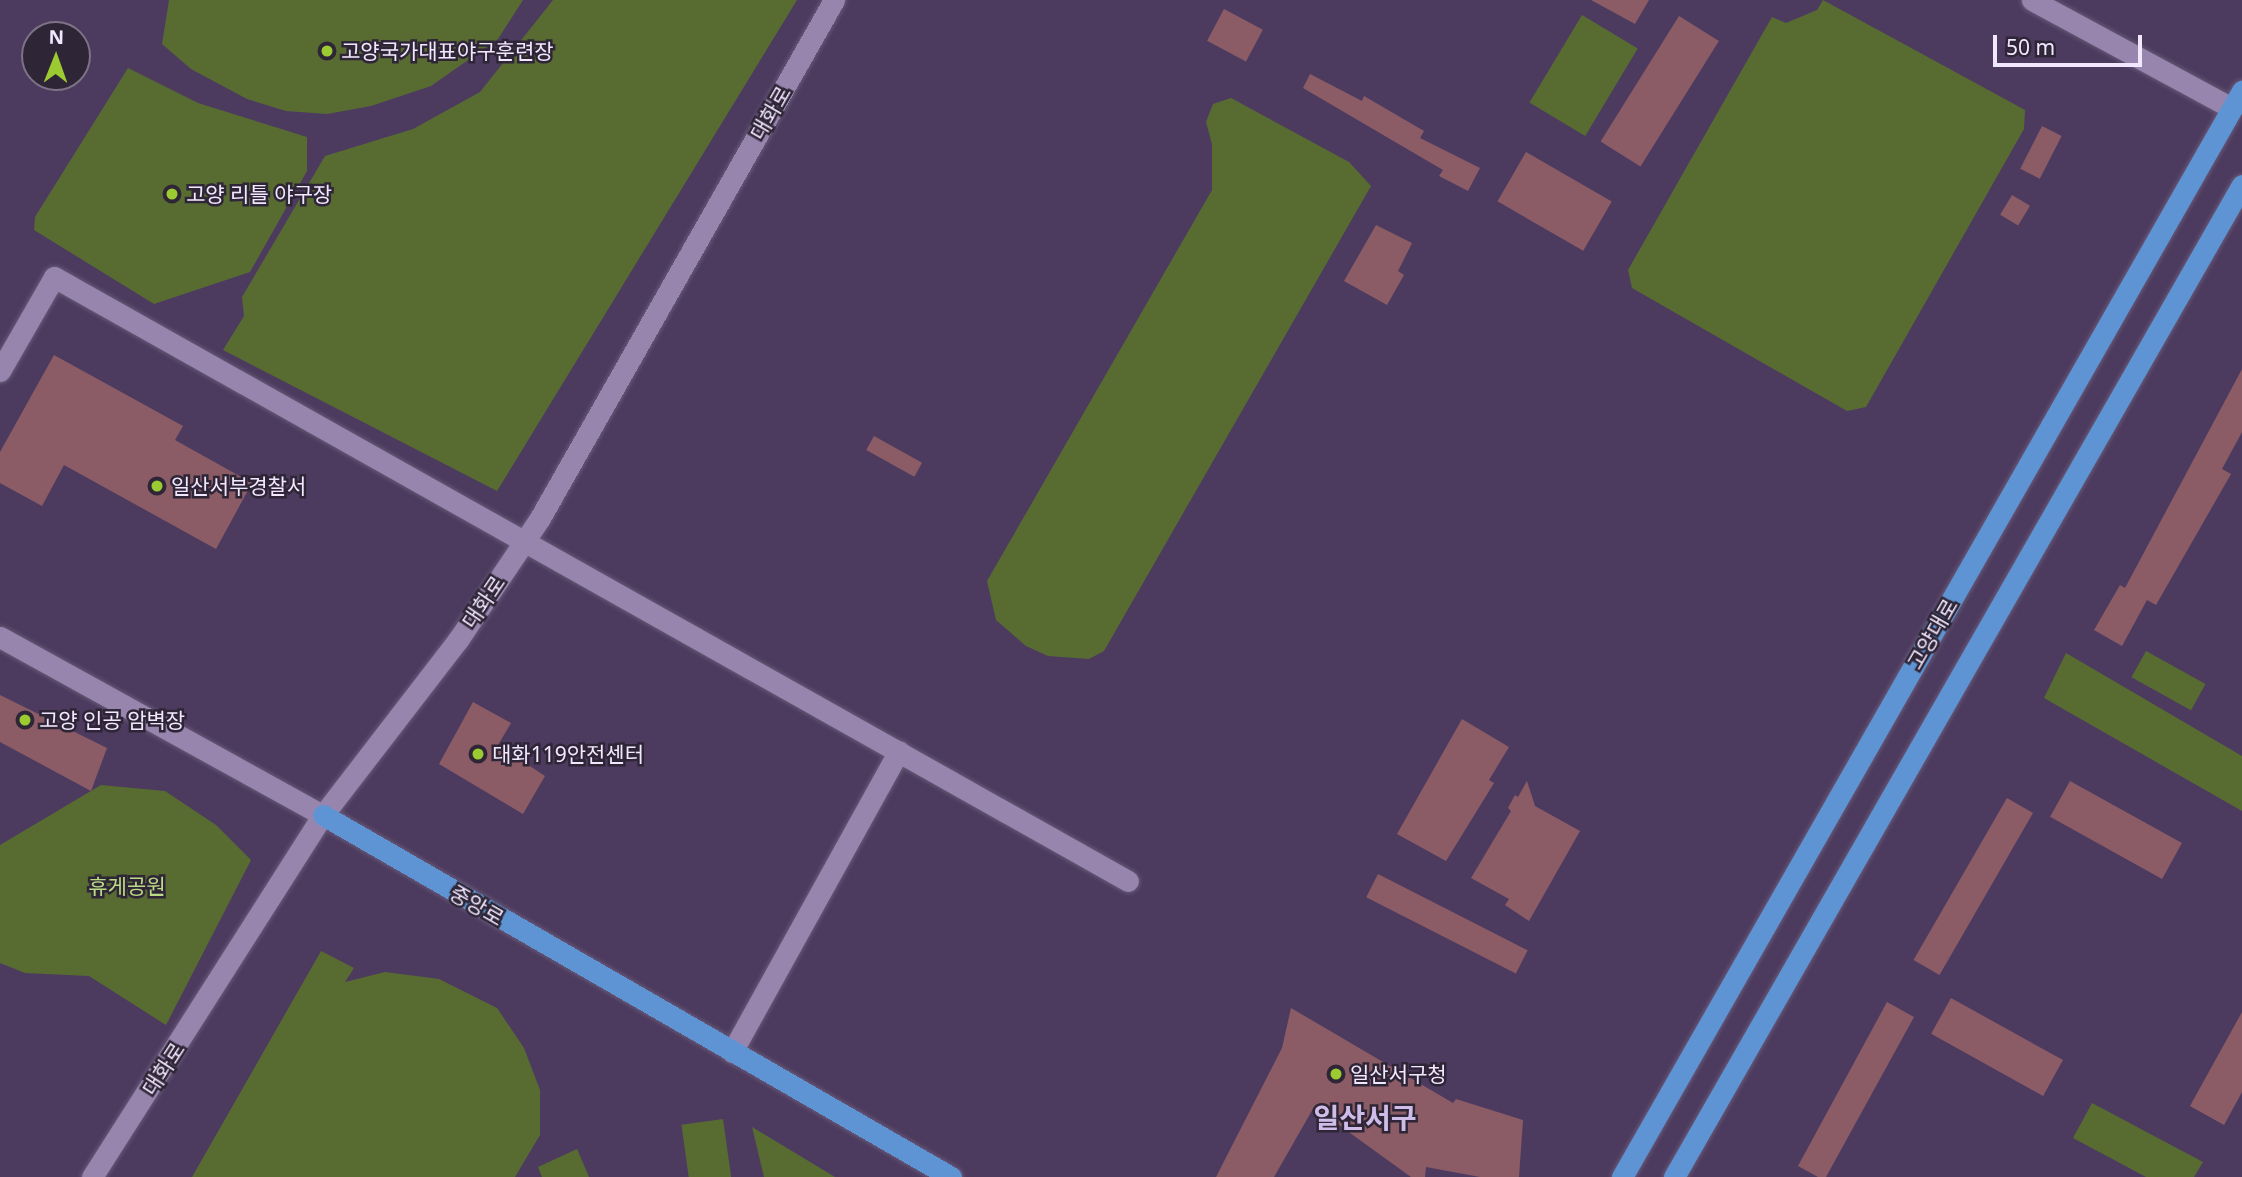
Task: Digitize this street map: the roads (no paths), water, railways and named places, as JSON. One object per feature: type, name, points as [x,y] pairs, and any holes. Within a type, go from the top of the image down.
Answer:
[{"type":"main road","name":"고양대로","points":[[1622,1177],[2239,104]]},
{"type":"main road","points":[[1674,1177],[2242,185]]},
{"type":"main road","name":"중앙로","points":[[323,815],[951,1177]]},
{"type":"street","name":"대화로","points":[[92,1177],[323,815],[458,640],[525,542],[834,0]]},
{"type":"street","points":[[2032,0],[2239,104]]},
{"type":"street","points":[[0,371],[54,277],[1128,881]]},
{"type":"street","name":"중앙로","points":[[0,637],[323,815]]},
{"type":"street","points":[[732,1052],[899,751]]},
{"type":"place","name":"고양국가대표야구훈련장","points":[[327,51]]},
{"type":"place","name":"고양 리틀 야구장","points":[[172,194]]},
{"type":"place","name":"일산서부경찰서","points":[[157,486]]},
{"type":"place","name":"고양 인공 암벽장","points":[[25,720]]},
{"type":"place","name":"대화119안전센터","points":[[478,754]]},
{"type":"place","name":"일산서구청","points":[[1336,1074]]},
{"type":"district","name":"일산서구","points":[[1365,1117]]},
{"type":"park label","name":"휴게공원","points":[[127,886]]}]
